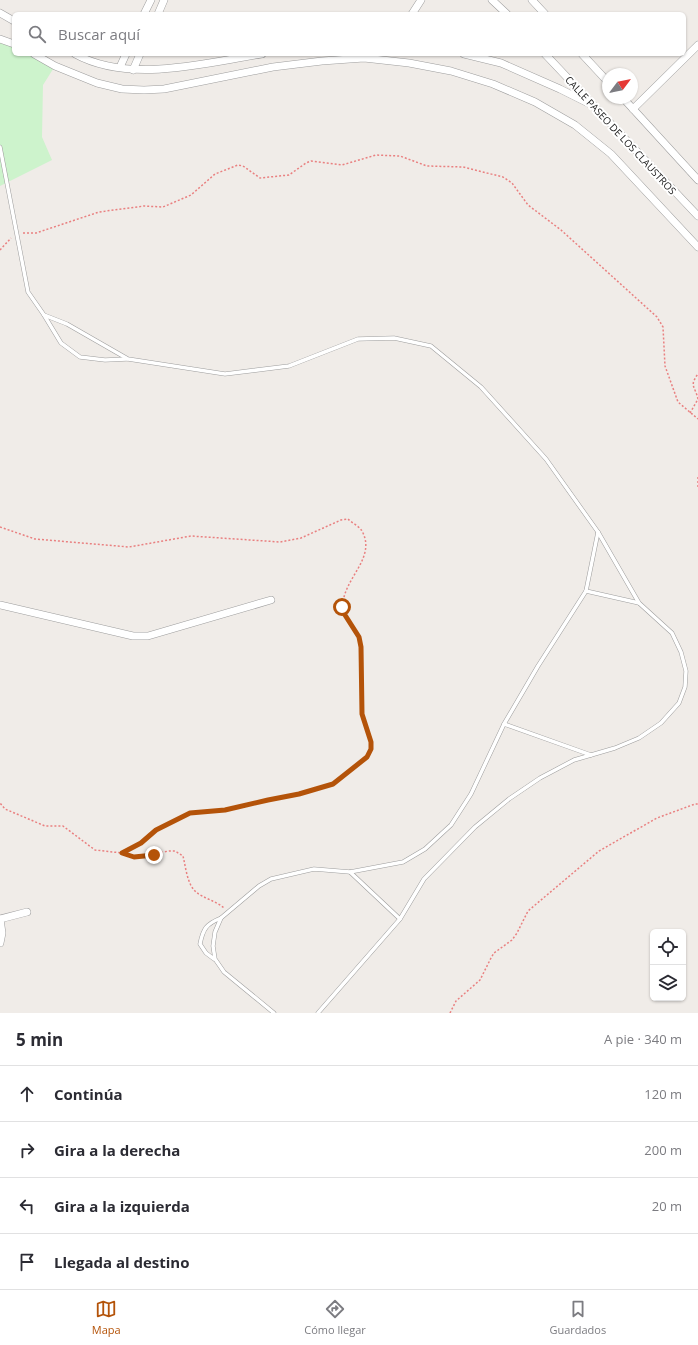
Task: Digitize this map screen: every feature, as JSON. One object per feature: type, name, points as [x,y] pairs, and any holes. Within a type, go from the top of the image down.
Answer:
[{"type":"street","points":[[145,12],[151,0]]},
{"type":"street","points":[[159,12],[164,0]]},
{"type":"street","points":[[413,12],[421,0]]},
{"type":"street","points":[[492,0],[505,12]]},
{"type":"street","points":[[532,0],[543,12]]},
{"type":"street","points":[[0,13],[12,20]]},
{"type":"street","points":[[0,39],[12,43]]},
{"type":"street","points":[[633,109],[698,45]]},
{"type":"street","points":[[38,56],[55,66],[97,83],[122,89],[144,90],[164,89],[273,67],[364,58],[409,63],[451,71],[486,82],[535,102],[581,130],[611,154],[698,247]]},
{"type":"street","points":[[80,56],[90,60],[133,70],[168,69],[249,56]]},
{"type":"street","points":[[120,67],[125,56]]},
{"type":"street","points":[[133,70],[139,56]]},
{"type":"street","points":[[472,56],[500,63],[560,89],[594,106]]},
{"type":"street","name":"CALLE PASEO DE LOS CLAUSTROS","points":[[547,56],[698,216]]},
{"type":"street","points":[[584,56],[602,76]]},
{"type":"street","points":[[628,104],[698,180]]},
{"type":"street","points":[[0,605],[133,636],[148,636],[271,600]]},
{"type":"street","points":[[0,943],[2,934],[0,919],[27,912]]},
{"type":"lane","points":[[0,146],[28,292],[61,343],[80,356],[105,360],[128,359],[225,374],[289,366],[358,339],[394,338],[431,346],[481,388],[546,459],[598,532],[638,603],[672,633],[681,652],[686,671],[684,687],[679,703],[661,723],[639,738],[615,748],[574,760],[540,778],[509,799],[476,827],[424,879],[400,919],[318,1013]]},
{"type":"lane","points":[[44,315],[67,324],[128,359]]},
{"type":"lane","points":[[274,1013],[224,972],[214,959],[206,954],[200,944],[203,932],[211,922],[221,918],[259,886],[271,879],[314,869],[350,872],[403,862],[425,849],[451,826],[471,794],[504,724],[538,666],[586,591],[598,532]]},
{"type":"lane","points":[[586,591],[638,603]]},
{"type":"lane","points":[[504,724],[591,755]]},
{"type":"lane","points":[[350,872],[400,919]]},
{"type":"lane","points":[[214,959],[212,946],[215,932],[221,918]]},
{"type":"path","points":[[0,250],[16,233],[36,233],[100,212],[144,206],[163,207],[190,195],[215,174],[238,165],[244,166],[260,178],[289,175],[311,161],[342,165],[376,155],[400,156],[427,166],[463,167],[503,177],[512,183],[528,205],[562,230],[657,317],[663,327],[665,366],[678,402],[698,419]]},
{"type":"path","points":[[690,413],[698,399],[692,385],[698,374]]},
{"type":"path","points":[[698,477],[698,488]]},
{"type":"path","points":[[0,527],[35,539],[129,547],[192,536],[280,542],[301,538],[342,520],[348,519],[361,530],[365,539],[365,554],[344,595],[342,607],[345,615],[359,637],[361,647],[362,714],[371,742],[371,749],[367,757],[333,784],[299,794],[225,810],[190,813],[156,830],[141,843],[122,853]]},
{"type":"path","points":[[0,803],[5,809],[45,826],[63,826],[95,850],[122,853],[134,857],[169,851],[175,852],[183,856],[190,883],[197,892],[214,901],[228,912]]},
{"type":"path","points":[[450,1013],[456,1001],[480,980],[490,958],[494,953],[512,940],[528,911],[593,856],[599,851],[657,818],[698,804]]},
{"type":"green space","points":[[0,39],[12,43],[12,56],[38,56],[55,66],[43,85],[42,137],[52,160],[0,186]]},
{"type":"route","points":[[154,855],[134,857],[122,853],[141,843],[156,830],[190,813],[225,810],[299,794],[333,784],[367,757],[371,749],[371,742],[362,714],[361,647],[359,637],[345,615],[342,607]]}]
